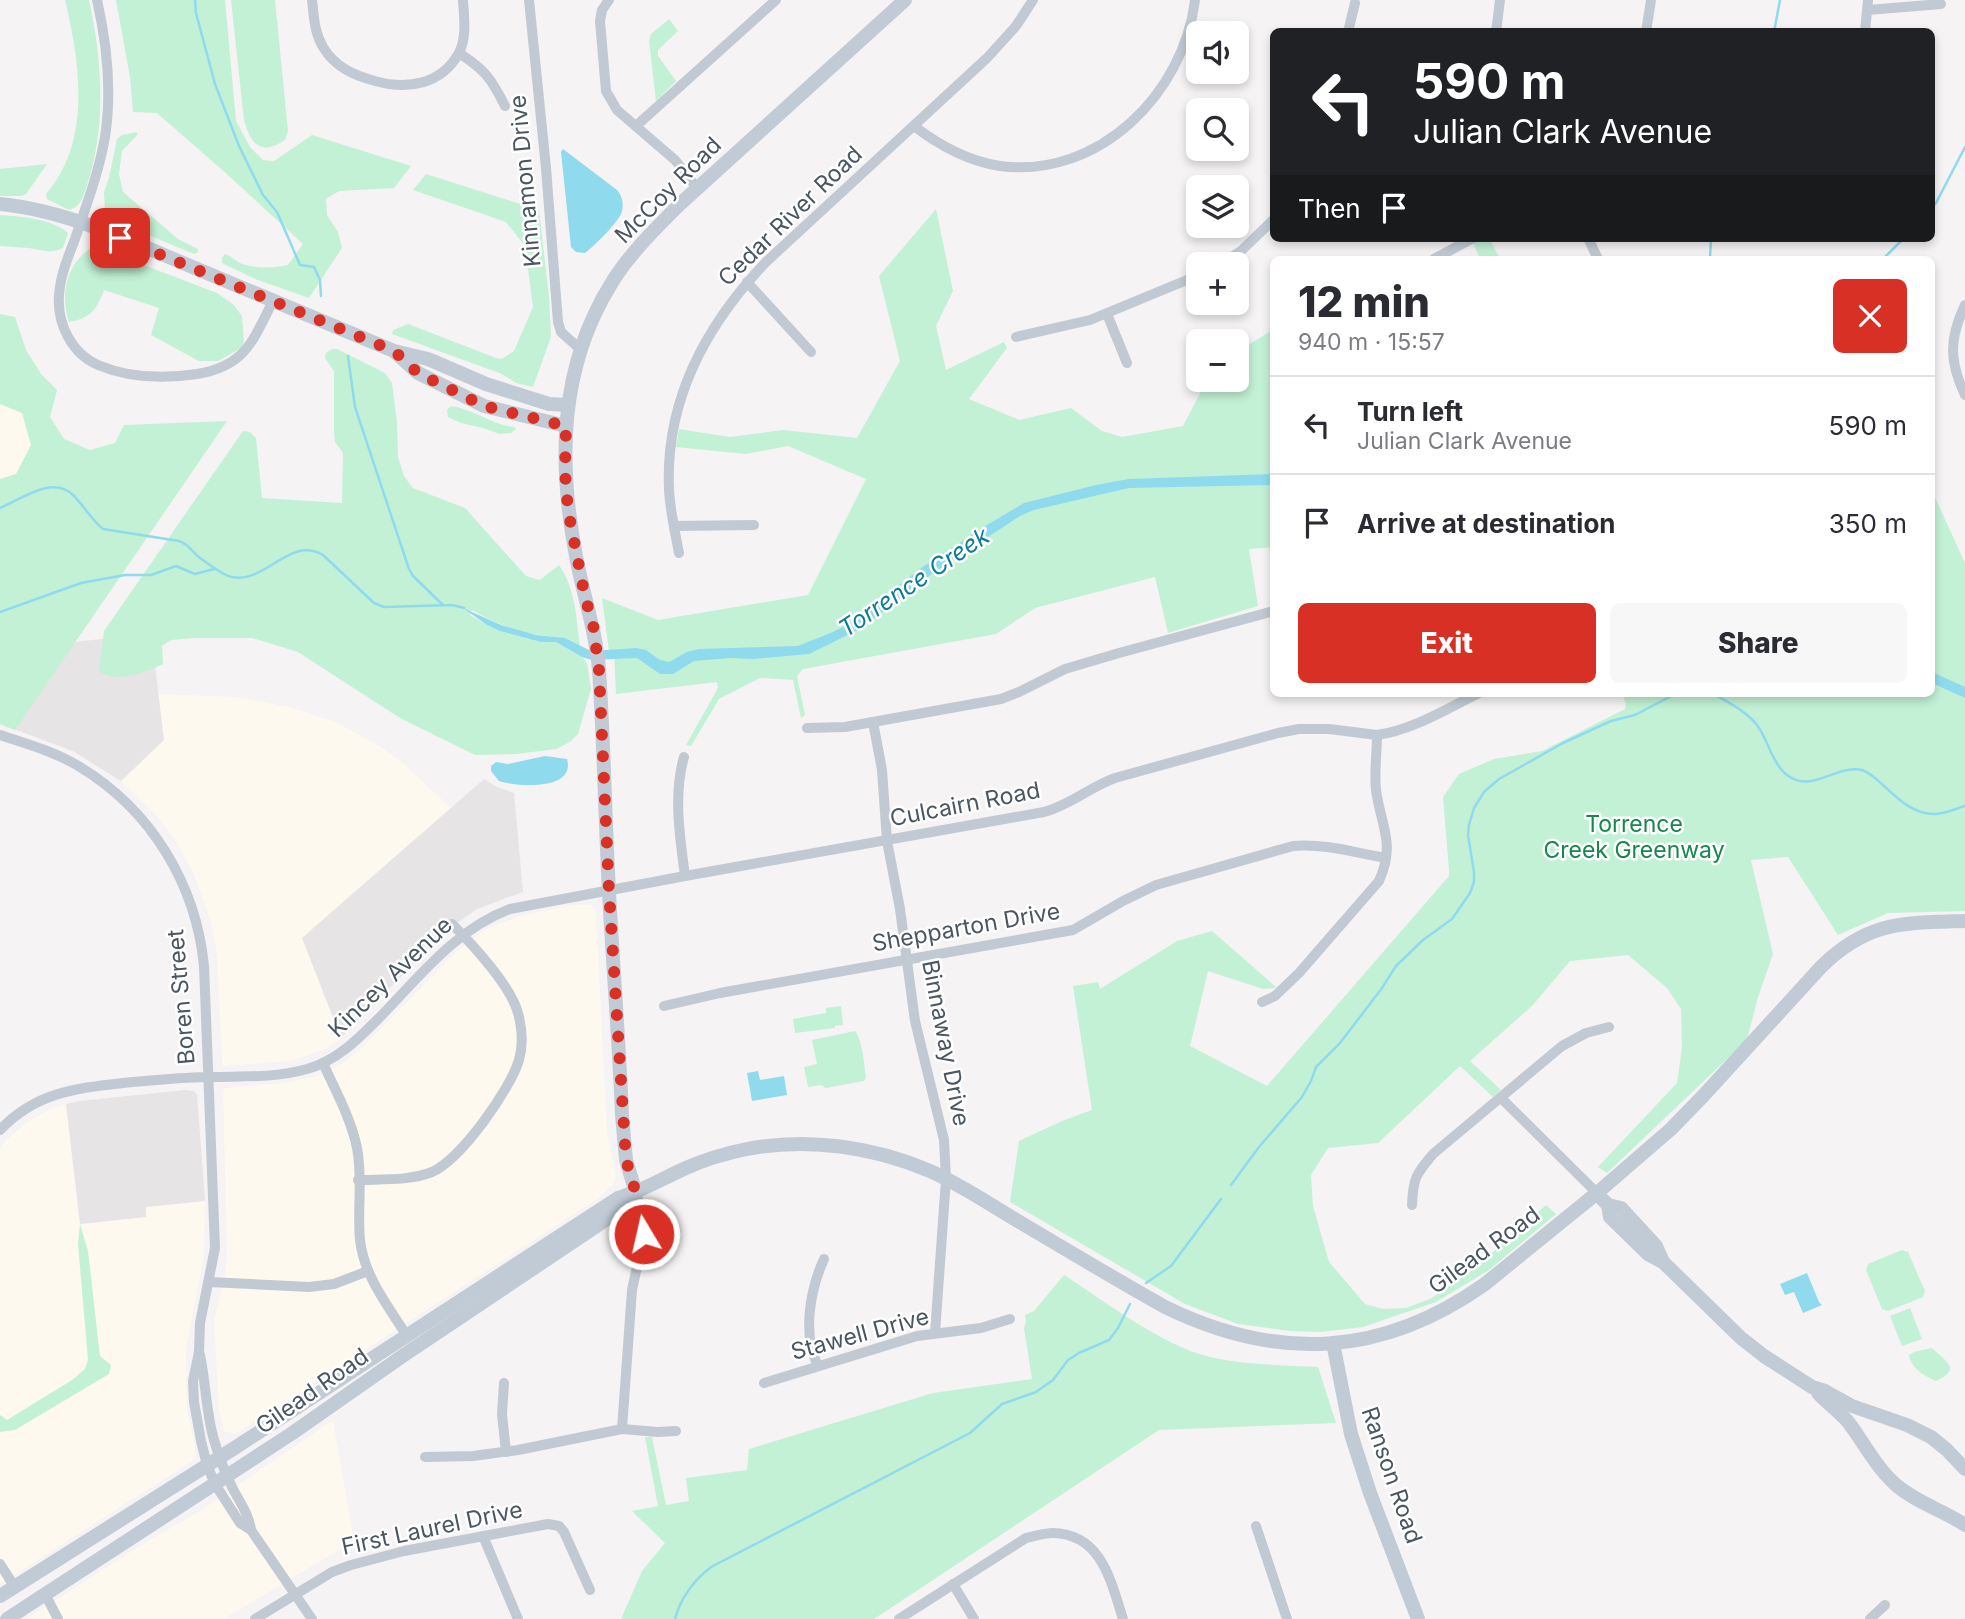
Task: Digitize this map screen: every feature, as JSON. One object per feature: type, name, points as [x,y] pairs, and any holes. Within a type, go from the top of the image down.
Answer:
[{"type":"main road","name":"McCoy Road","points":[[636,1193],[626,1160],[622,1115],[597,643],[576,557],[565,472],[568,405],[580,349],[600,304],[618,274],[654,230],[905,0]]},
{"type":"main road","points":[[0,204],[33,209],[80,223],[394,351],[428,359],[486,384],[536,400],[568,405]]},
{"type":"main road","points":[[394,351],[418,373],[484,406],[566,426]]},
{"type":"main road","name":"Gilead Road","points":[[0,1596],[214,1461],[618,1198],[636,1193],[713,1158],[769,1145],[822,1145],[880,1154],[930,1171],[1189,1319],[1238,1335],[1300,1344],[1333,1343],[1384,1334],[1412,1325],[1448,1308],[1485,1284],[1597,1194],[1671,1129],[1821,967],[1842,948],[1864,935],[1888,926],[1965,921]]},
{"type":"main road","name":"Gilead Road","points":[[6,1619],[291,1434],[625,1207],[636,1193]]},
{"type":"main road","points":[[1597,1194],[1608,1205],[1610,1217],[1648,1254],[1663,1262],[1751,1347],[1812,1387],[1838,1411],[1883,1473],[1895,1484],[1906,1493],[1965,1525]]},
{"type":"main road","name":"Ranson Road","points":[[1333,1343],[1351,1434],[1370,1493],[1418,1619]]},
{"type":"main road","points":[[1812,1387],[1931,1437],[1965,1469]]},
{"type":"main road","points":[[44,1594],[42,1584],[46,1576],[102,1531]]},
{"type":"street","points":[[97,0],[105,45],[107,116],[102,152],[63,271],[59,296],[60,316],[65,333],[75,348],[89,361],[106,368],[127,374],[178,377],[209,372],[229,365],[252,342],[273,300]]},
{"type":"street","points":[[312,0],[314,25],[332,60],[354,75],[387,84],[410,86],[439,75],[459,53],[465,28],[463,0]]},
{"type":"street","name":"Kinnamon Drive","points":[[529,0],[558,322],[561,332],[580,349]]},
{"type":"street","points":[[609,0],[602,10],[600,21],[606,91],[617,110],[675,160],[697,188]]},
{"type":"street","points":[[636,126],[775,0]]},
{"type":"street","name":"Cedar River Road","points":[[679,553],[669,489],[669,459],[678,409],[705,340],[724,310],[766,262],[1002,43],[1033,0]]},
{"type":"street","points":[[914,126],[953,152],[1000,166],[1044,165],[1084,153],[1125,128],[1159,92],[1181,54],[1195,0]]},
{"type":"street","points":[[1496,28],[1500,0]]},
{"type":"street","points":[[1647,28],[1651,0]]},
{"type":"street","points":[[1350,28],[1355,3]]},
{"type":"street","points":[[1865,28],[1868,5],[1941,4]]},
{"type":"street","points":[[459,53],[490,78],[505,106]]},
{"type":"street","points":[[1239,252],[1270,223]]},
{"type":"street","points":[[1440,256],[1466,242]]},
{"type":"street","points":[[1016,337],[1107,314],[1186,281]]},
{"type":"street","points":[[747,282],[811,352]]},
{"type":"street","points":[[1965,305],[1954,332],[1952,346],[1955,372],[1965,396]]},
{"type":"street","points":[[1107,314],[1127,363]]},
{"type":"street","points":[[674,526],[754,525]]},
{"type":"street","points":[[807,728],[845,727],[1001,699],[1065,669],[1270,612]]},
{"type":"street","points":[[1450,697],[1453,705]]},
{"type":"street","name":"Culcairn Road","points":[[609,891],[1044,812],[1115,778],[1278,733],[1312,728],[1377,735],[1402,730],[1470,697]]},
{"type":"street","name":"Binnaway Drive","points":[[873,722],[882,770],[887,841],[915,1021],[944,1140],[946,1180],[935,1333]]},
{"type":"street","name":"Boren Street","points":[[0,734],[64,758],[99,779],[131,807],[167,854],[186,891],[200,935],[204,966],[215,1248],[193,1381],[196,1422],[240,1523],[251,1530],[313,1619]]},
{"type":"street","points":[[1262,1002],[1275,996],[1299,973],[1367,896],[1384,870],[1388,849],[1376,789],[1377,735]]},
{"type":"street","points":[[684,757],[679,780],[679,808],[685,876]]},
{"type":"street","name":"Shepparton Drive","points":[[664,1006],[720,993],[1073,930],[1156,885],[1293,846],[1323,846],[1387,858]]},
{"type":"street","name":"Kincey Avenue","points":[[0,1130],[29,1106],[63,1091],[208,1077],[252,1077],[309,1069],[337,1056],[361,1037],[442,953],[463,934],[495,915],[526,905],[609,891]]},
{"type":"street","points":[[358,1180],[415,1177],[446,1164],[458,1154],[495,1105],[516,1069],[522,1045],[518,1013],[513,999],[463,934],[452,924]]},
{"type":"street","points":[[1412,1205],[1412,1185],[1433,1154],[1572,1040],[1609,1027]]},
{"type":"street","points":[[323,1063],[351,1126],[358,1155],[360,1240],[368,1271],[407,1336]]},
{"type":"street","points":[[1501,1098],[1597,1194]]},
{"type":"street","name":"McCoy Road","points":[[622,1429],[632,1290],[644,1234],[644,1220],[636,1193]]},
{"type":"street","points":[[818,1366],[810,1342],[810,1317],[816,1279],[824,1259]]},
{"type":"street","points":[[209,1282],[309,1287],[334,1284],[368,1271]]},
{"type":"street","name":"Stawell Drive","points":[[764,1383],[917,1336],[981,1328],[1010,1319]]},
{"type":"street","points":[[504,1383],[502,1414],[506,1452]]},
{"type":"street","points":[[425,1457],[506,1452],[622,1429],[658,1432],[676,1430]]},
{"type":"street","name":"First Laurel Drive","points":[[255,1619],[332,1572],[351,1565],[404,1551],[548,1524],[559,1526],[564,1532],[590,1590]]},
{"type":"street","points":[[1256,1526],[1287,1619]]},
{"type":"street","points":[[898,1619],[1026,1538],[1050,1533],[1068,1534],[1087,1545],[1101,1558],[1108,1571],[1123,1619]]},
{"type":"street","points":[[483,1536],[518,1619]]},
{"type":"street","points":[[0,1564],[14,1586]]},
{"type":"street","points":[[953,1584],[974,1619]]},
{"type":"street","points":[[44,1594],[58,1619]]},
{"type":"street","points":[[1870,1619],[1885,1605]]},
{"type":"shaded area","points":[[0,404],[22,413],[31,445],[16,474],[0,479]]},
{"type":"shaded area","points":[[151,633],[164,740],[121,781],[73,751],[0,724],[0,651]]},
{"type":"shaded area","points":[[158,694],[237,697],[289,707],[336,722],[381,747],[404,764],[451,808],[302,938],[341,1038],[326,1049],[291,1061],[222,1065],[217,954],[211,922],[193,872],[177,843],[158,817],[121,781],[164,740]]},
{"type":"shaded area","points":[[484,779],[514,793],[523,892],[477,909],[446,931],[341,1038],[302,938]]},
{"type":"shaded area","points":[[571,905],[592,905],[596,910],[607,1132],[616,1177],[614,1183],[597,1199],[240,1431],[234,1434],[224,1431],[219,1410],[214,1321],[227,1256],[225,1088],[283,1083],[317,1076],[340,1065],[364,1046],[456,952],[484,930],[517,917]]},
{"type":"shaded area","points":[[194,1091],[197,1095],[205,1201],[146,1207],[146,1217],[80,1224],[66,1104]]},
{"type":"shaded area","points":[[66,1104],[81,1224],[146,1217],[146,1207],[205,1201],[204,1256],[186,1349],[187,1409],[195,1455],[192,1461],[0,1584],[0,1149],[5,1141],[27,1122],[50,1109]]},
{"type":"shaded area","points":[[333,1420],[354,1541],[224,1619],[26,1619],[203,1509]]},
{"type":"green space","points":[[65,0],[89,0],[97,46],[100,92],[98,139],[87,185],[77,206],[69,210],[47,199],[46,194],[61,173],[76,126],[78,75]]},
{"type":"green space","points":[[116,0],[225,0],[236,121],[250,147],[263,160],[274,161],[312,135],[411,166],[394,188],[339,191],[326,199],[327,215],[338,232],[342,248],[309,298],[255,279],[222,263],[225,254],[251,266],[288,265],[303,244],[157,113],[133,112],[130,77]]},
{"type":"green space","points":[[231,0],[275,0],[288,131],[285,140],[277,145],[263,147],[254,142],[244,120]]},
{"type":"green space","points":[[669,19],[678,31],[658,50],[658,56],[676,81],[656,101],[649,41],[651,34]]},
{"type":"green space","points":[[137,132],[122,151],[119,174],[123,192],[178,239],[198,249],[194,254],[122,224],[105,212],[104,192],[117,139],[122,135]]},
{"type":"green space","points":[[47,164],[26,194],[0,196],[0,169]]},
{"type":"green space","points":[[426,174],[539,210],[551,337],[533,387],[516,383],[502,374],[392,334],[393,330],[408,324],[502,359],[514,351],[533,307],[525,246],[506,222],[413,190]]},
{"type":"green space","points":[[936,209],[953,291],[936,326],[946,370],[1004,342],[1007,348],[969,399],[1019,420],[1071,408],[1102,431],[1122,437],[1183,426],[1201,392],[1249,392],[1249,345],[1270,331],[1270,547],[1249,549],[1258,606],[1168,633],[1155,577],[1035,608],[996,634],[803,669],[797,676],[805,715],[801,718],[793,680],[760,678],[719,699],[691,746],[686,745],[718,688],[717,682],[616,694],[614,651],[609,651],[602,598],[658,620],[808,595],[866,479],[788,446],[746,454],[676,447],[679,429],[730,437],[783,430],[857,438],[900,361],[879,276]]},
{"type":"green space","points":[[0,215],[36,219],[61,228],[68,233],[63,248],[50,251],[0,246]]},
{"type":"green space","points":[[1491,242],[1498,256],[1479,256],[1473,243]]},
{"type":"green space","points":[[91,248],[99,248],[217,293],[233,304],[242,316],[244,341],[241,348],[218,361],[199,361],[151,335],[159,308],[104,290],[92,312],[69,322],[65,302],[67,281],[76,263]]},
{"type":"green space","points":[[0,314],[15,317],[26,350],[41,374],[57,390],[50,417],[64,439],[90,450],[115,443],[124,425],[227,421],[15,730],[0,724],[0,479],[16,474],[31,445],[22,413],[0,404]]},
{"type":"green space","points":[[332,349],[385,373],[392,383],[398,457],[404,476],[413,488],[465,508],[526,576],[540,580],[559,565],[565,574],[572,594],[580,646],[561,638],[513,629],[472,610],[470,615],[500,631],[541,642],[556,642],[582,657],[587,663],[591,689],[578,734],[571,741],[557,749],[475,755],[400,718],[298,652],[252,638],[171,640],[162,646],[163,664],[156,667],[121,677],[112,677],[99,670],[104,631],[243,431],[250,432],[256,438],[262,498],[342,503],[343,453],[335,442],[334,433],[334,371],[325,358],[326,353]]},
{"type":"green space","points":[[451,406],[516,429],[511,433],[500,434],[461,423],[448,417],[447,410]]},
{"type":"green space","name":"Torrence Creek Greenway","points":[[1935,498],[1965,563],[1965,911],[1888,913],[1838,935],[1788,857],[1751,860],[1773,954],[1747,1040],[1607,1173],[1598,1167],[1677,1083],[1682,1048],[1681,1009],[1667,988],[1628,955],[1570,961],[1532,1006],[1470,1061],[1501,1090],[1493,1097],[1460,1066],[1378,1143],[1328,1148],[1311,1175],[1313,1206],[1329,1262],[1365,1304],[1383,1309],[1406,1308],[1430,1299],[1475,1268],[1546,1205],[1556,1214],[1489,1270],[1436,1302],[1363,1327],[1321,1332],[1238,1324],[1185,1304],[1010,1202],[1019,1141],[1092,1110],[1073,986],[1098,982],[1100,989],[1177,941],[1212,931],[1277,988],[1263,989],[1208,971],[1190,1046],[1267,1086],[1449,876],[1443,797],[1459,774],[1494,759],[1542,751],[1625,709],[1624,697],[1935,697]]},
{"type":"green space","points":[[841,1006],[843,1025],[795,1033],[793,1019],[826,1013],[826,1008]]},
{"type":"green space","points":[[855,1031],[863,1053],[866,1078],[864,1081],[826,1088],[821,1085],[808,1087],[804,1067],[817,1064],[812,1040]]},
{"type":"green space","points":[[80,1224],[88,1251],[100,1356],[111,1365],[109,1374],[15,1430],[0,1432],[0,1415],[7,1420],[85,1369],[88,1360],[78,1244]]},
{"type":"green space","points":[[1902,1250],[1908,1252],[1925,1291],[1923,1297],[1888,1311],[1882,1309],[1866,1270],[1868,1264]]},
{"type":"green space","points":[[1064,1275],[1134,1322],[1192,1351],[1237,1362],[1318,1367],[1336,1423],[1159,1430],[874,1619],[621,1619],[642,1571],[665,1543],[632,1511],[658,1506],[645,1437],[652,1437],[666,1505],[689,1501],[686,1478],[747,1470],[749,1449],[933,1393],[1032,1379],[1024,1328],[1025,1315],[1034,1311]]},
{"type":"green space","points":[[1910,1308],[1922,1339],[1902,1346],[1890,1316]]},
{"type":"green space","points":[[1932,1348],[1946,1361],[1950,1369],[1949,1373],[1936,1381],[1919,1371],[1912,1364],[1909,1355]]},
{"type":"water","points":[[563,149],[617,190],[622,200],[622,211],[617,221],[585,253],[576,252],[571,247],[561,152]]},
{"type":"water","points":[[1270,474],[1270,485],[1129,488],[1034,510],[1020,516],[929,576],[862,628],[809,654],[694,661],[673,674],[660,674],[637,658],[592,660],[556,642],[541,642],[500,631],[463,608],[501,625],[536,635],[565,638],[591,651],[636,648],[669,662],[699,649],[798,646],[849,624],[921,568],[1024,503],[1129,479]]},
{"type":"water","points":[[1935,673],[1965,687],[1965,698],[1935,684]]},
{"type":"water","points":[[545,756],[567,759],[567,769],[563,777],[544,784],[519,785],[499,781],[491,771],[491,766],[496,762],[508,764]]},
{"type":"water","points":[[758,1071],[760,1080],[784,1076],[787,1095],[752,1101],[747,1073]]},
{"type":"water","points":[[1807,1273],[1822,1305],[1803,1313],[1794,1292],[1785,1295],[1780,1284]]},
{"type":"waterway","points":[[195,0],[215,84],[239,146],[263,195],[277,212],[300,265],[314,267],[320,280],[321,296]]},
{"type":"waterway","points":[[1775,28],[1780,0]]},
{"type":"waterway","points":[[1935,204],[1965,147]]},
{"type":"waterway","points":[[1710,256],[1711,242]]},
{"type":"waterway","points":[[1886,256],[1900,242]]},
{"type":"waterway","points":[[348,356],[355,407],[409,569],[443,605]]},
{"type":"waterway","name":"Torrence Creek","points":[[0,508],[37,491],[56,487],[73,495],[103,529],[179,541],[228,576],[244,577],[256,574],[289,555],[311,550],[323,555],[374,603],[384,607],[452,605],[464,608]]},
{"type":"waterway","points":[[0,612],[81,583],[125,575],[151,575],[176,566],[195,574],[214,569]]},
{"type":"waterway","points":[[1231,1185],[1302,1097],[1316,1067],[1340,1043],[1396,966],[1423,940],[1452,919],[1470,893],[1474,872],[1469,825],[1474,808],[1484,792],[1499,779],[1563,743],[1611,721],[1635,715],[1669,697]]},
{"type":"waterway","points":[[1719,697],[1755,722],[1780,768],[1799,781],[1817,780],[1853,769],[1862,770],[1906,805],[1919,811],[1938,814],[1965,806]]},
{"type":"waterway","points":[[1146,1283],[1171,1266],[1221,1199]]},
{"type":"waterway","points":[[675,1619],[688,1590],[711,1567],[970,1433],[1002,1404],[1036,1392],[1053,1380],[1068,1360],[1109,1340],[1130,1304]]},
{"type":"route","points":[[120,238],[394,351],[418,373],[484,406],[566,426],[568,510],[576,557],[597,643],[626,1160],[644,1220],[644,1234]]}]
